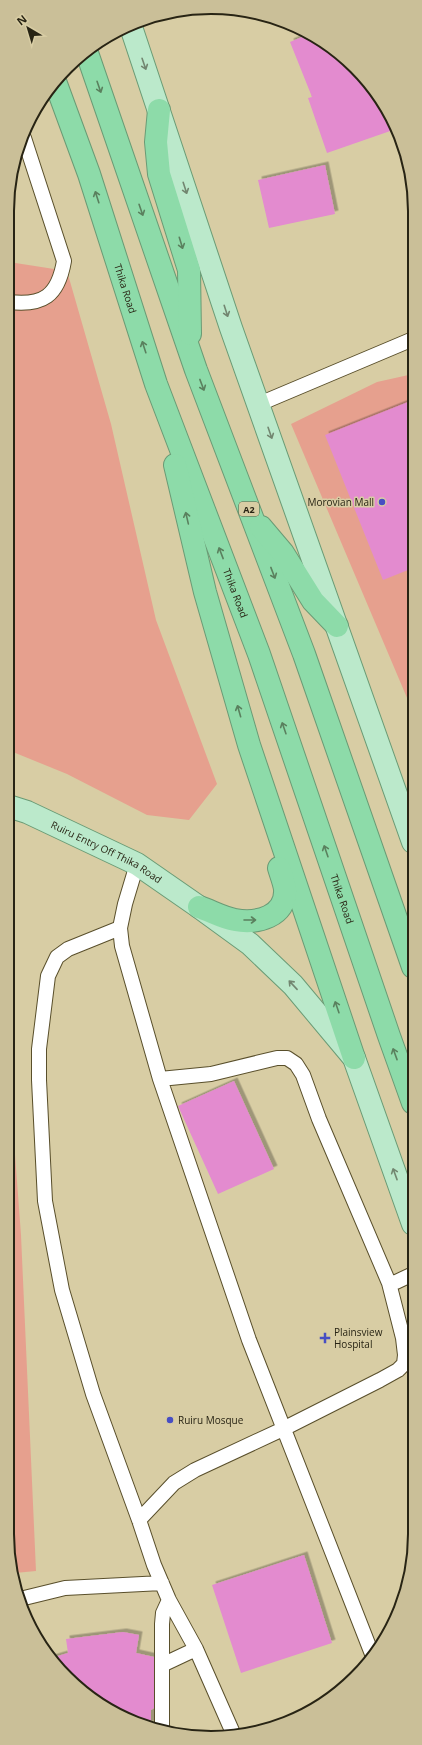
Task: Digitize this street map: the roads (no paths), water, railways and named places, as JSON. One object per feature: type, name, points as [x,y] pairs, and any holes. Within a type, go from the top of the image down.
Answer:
[{"type":"highway","name":"A2","points":[[88,57],[191,353],[304,654],[408,953]]},
{"type":"highway","name":"Thika Road","points":[[57,88],[89,174],[156,384],[259,654],[388,1036],[408,1090]]},
{"type":"highway","points":[[159,110],[156,142],[159,174],[189,270],[191,353]]},
{"type":"highway","points":[[156,384],[205,592],[249,745],[285,890],[283,902],[278,912],[262,920],[235,920],[199,907]]},
{"type":"highway","points":[[252,518],[283,553],[313,601],[338,626]]},
{"type":"highway","points":[[249,745],[354,1058]]},
{"type":"main road","points":[[132,31],[231,328],[338,626],[408,828]]},
{"type":"main road","name":"Ruiru Entry Off Thika Road","points":[[14,808],[27,812],[137,864],[250,944],[293,985],[354,1058]]},
{"type":"main road","points":[[354,1058],[408,1210]]},
{"type":"street","points":[[14,303],[42,300],[57,288],[64,261],[26,144]]},
{"type":"street","points":[[259,404],[408,341]]},
{"type":"street","points":[[137,864],[125,904],[120,928],[122,946],[160,1079],[249,1340],[370,1650]]},
{"type":"street","points":[[120,928],[68,949],[57,957],[48,976],[44,996],[39,1049],[39,1080],[45,1201],[62,1290],[93,1394],[154,1565],[169,1600],[196,1649],[232,1730]]},
{"type":"street","points":[[139,1520],[174,1484],[195,1470],[283,1429],[380,1380],[398,1370],[404,1364],[405,1355],[403,1338],[389,1283],[319,1119],[303,1075],[296,1064],[287,1058],[278,1058],[211,1074],[160,1079]]},
{"type":"street","points":[[389,1283],[396,1282],[408,1276]]},
{"type":"street","points":[[24,1598],[65,1588],[162,1583]]},
{"type":"street","points":[[162,1724],[162,1624],[163,1612],[169,1600]]},
{"type":"street","points":[[162,1665],[196,1649]]},
{"type":"place","name":"Morovian Mall","points":[[382,502]]},
{"type":"place","name":"Plainsview Hospital","points":[[325,1338]]},
{"type":"place","name":"Ruiru Mosque","points":[[170,1420]]}]
